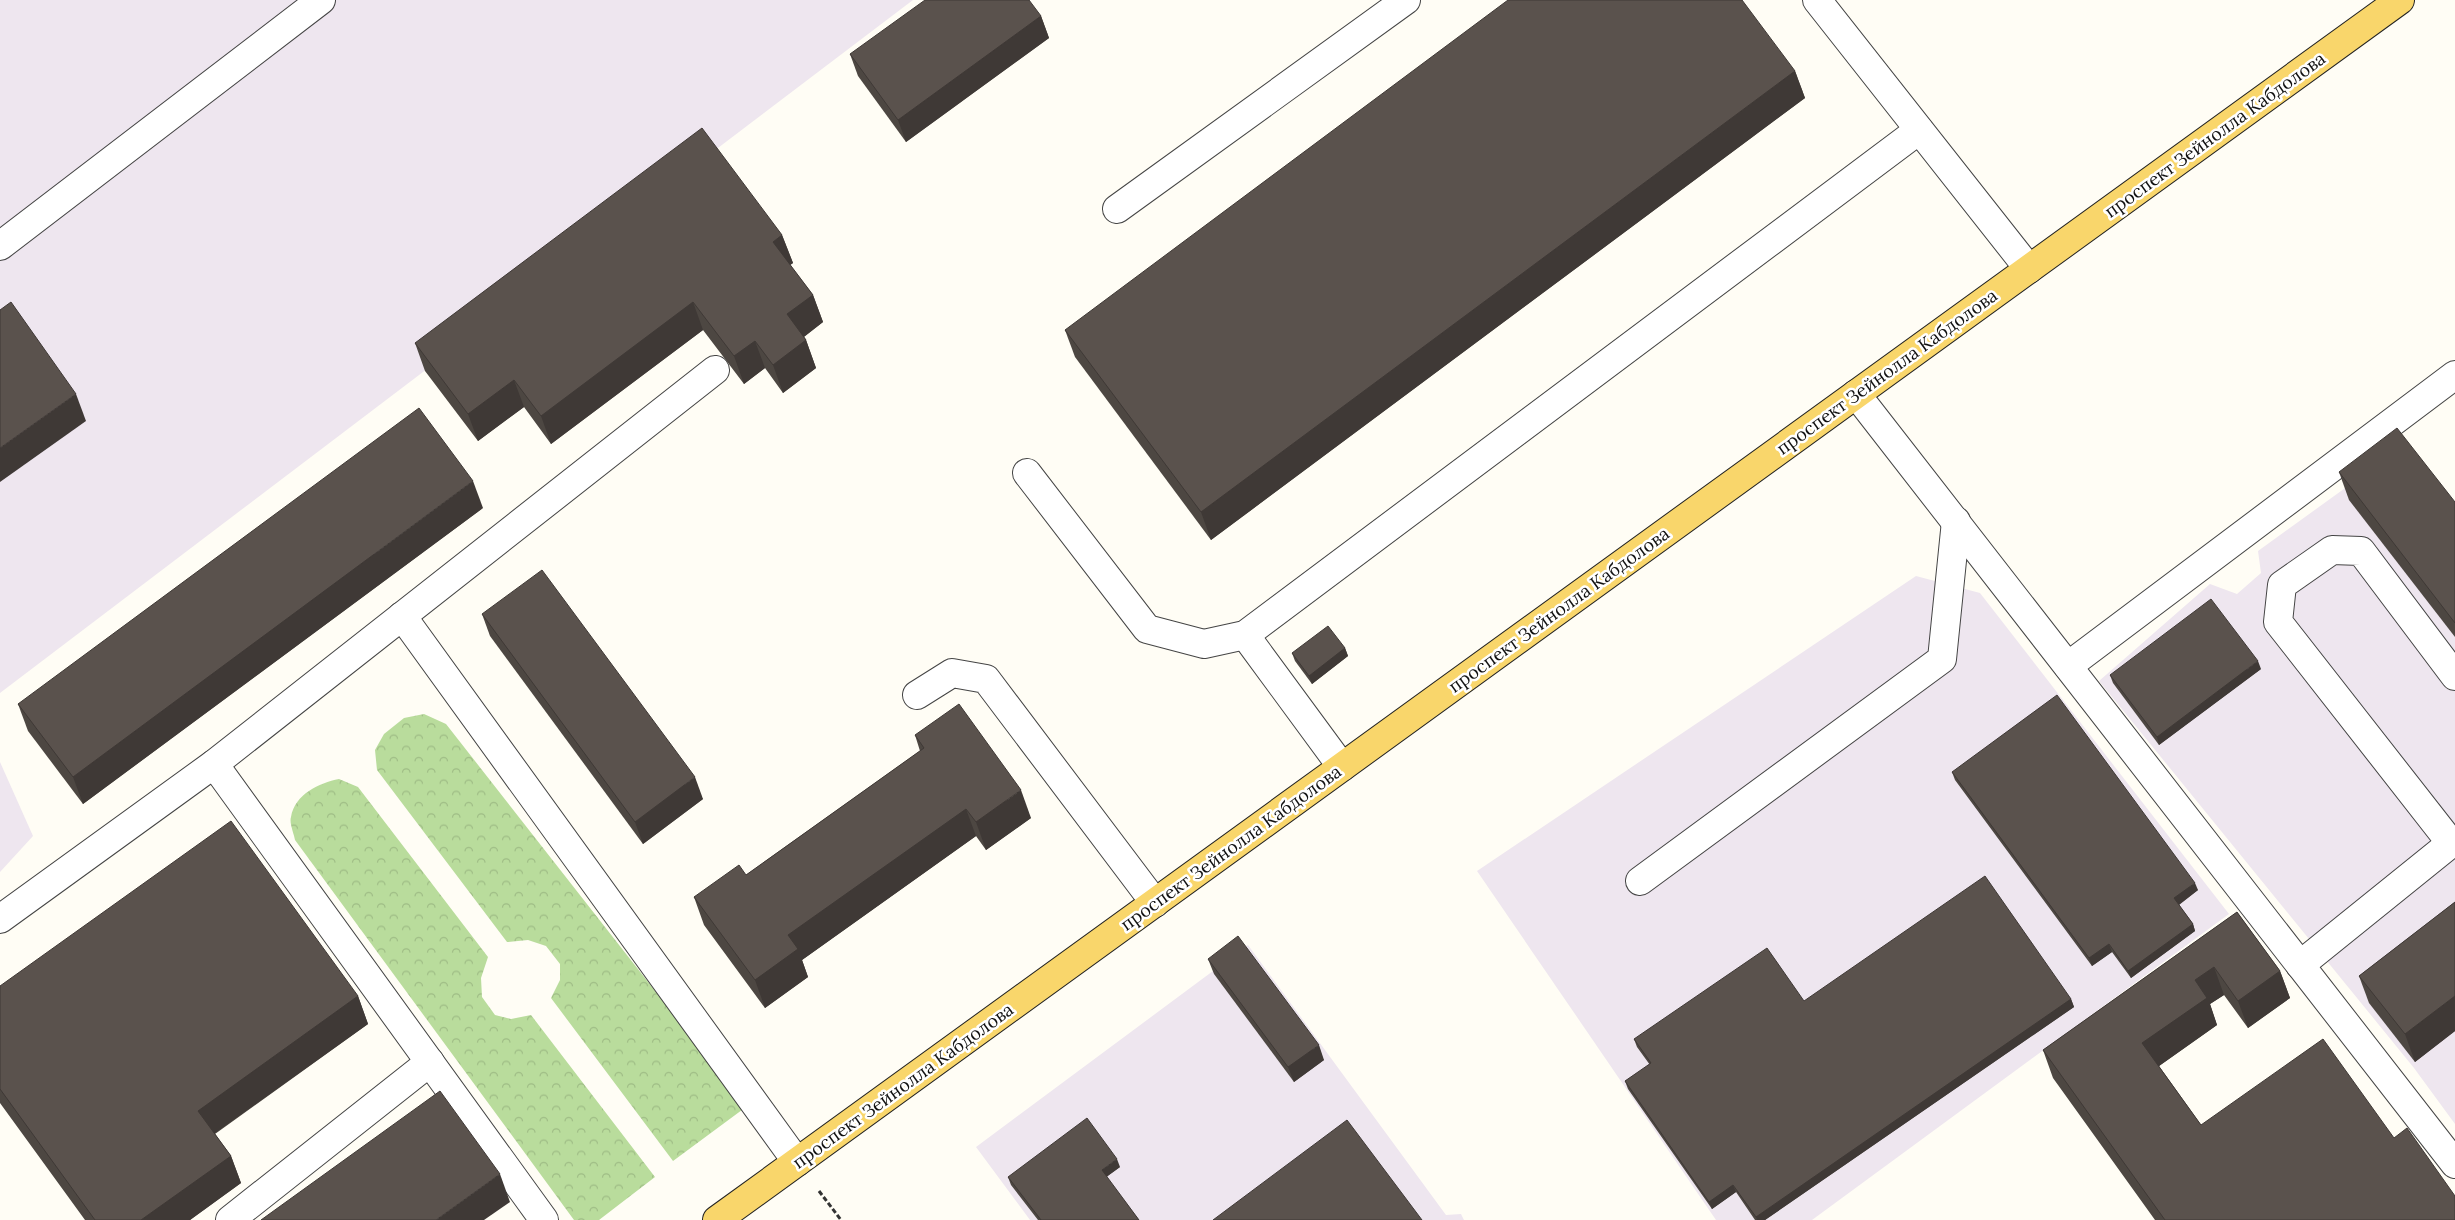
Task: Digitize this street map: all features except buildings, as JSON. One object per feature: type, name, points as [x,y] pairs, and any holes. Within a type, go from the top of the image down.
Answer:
[{"type":"main road","name":"проспект Зейнолла Кабдолова","points":[[717,1220],[2400,0]]},
{"type":"lane","points":[[0,246],[321,0]]},
{"type":"lane","points":[[1117,209],[1406,0]]},
{"type":"lane","points":[[1817,0],[2029,269]]},
{"type":"lane","points":[[1027,473],[1147,629],[1204,644],[1244,635],[1919,130]]},
{"type":"lane","points":[[0,919],[214,764],[715,370]]},
{"type":"lane","points":[[2068,666],[2455,376]]},
{"type":"lane","points":[[1856,394],[2455,1164]]},
{"type":"lane","points":[[1640,881],[1942,658],[1956,522]]},
{"type":"lane","points":[[2300,964],[2453,842],[2278,622],[2282,585],[2332,550],[2361,551],[2455,676]]},
{"type":"lane","points":[[402,616],[797,1162]]},
{"type":"lane","points":[[1244,635],[1342,767]]},
{"type":"lane","points":[[917,694],[952,673],[986,678],[1155,903]]},
{"type":"lane","points":[[214,764],[544,1220]]},
{"type":"lane","points":[[230,1220],[430,1062]]},
{"type":"shaded area","points":[[0,0],[913,0],[0,693]]},
{"type":"shaded area","points":[[2395,452],[2455,505],[2455,1124],[2414,1068],[2099,681],[2210,584],[2237,594],[2261,573],[2258,551]]},
{"type":"shaded area","points":[[1916,576],[1980,593],[2229,914],[1812,1220],[1716,1220],[1477,871]]},
{"type":"shaded area","points":[[0,762],[33,836],[0,872]]},
{"type":"shaded area","points":[[1248,945],[1446,1215],[1461,1214],[1464,1220],[1030,1220],[976,1147]]},
{"type":"green space","points":[[424,714],[446,724],[746,1107],[673,1161],[551,998],[560,980],[560,964],[546,946],[528,940],[507,942],[377,770],[375,750],[384,734],[404,718]]},
{"type":"green space","points":[[339,779],[358,787],[488,957],[481,978],[482,997],[495,1015],[511,1019],[531,1015],[655,1177],[599,1220],[574,1220],[295,840],[291,819],[297,802],[316,787]]}]
